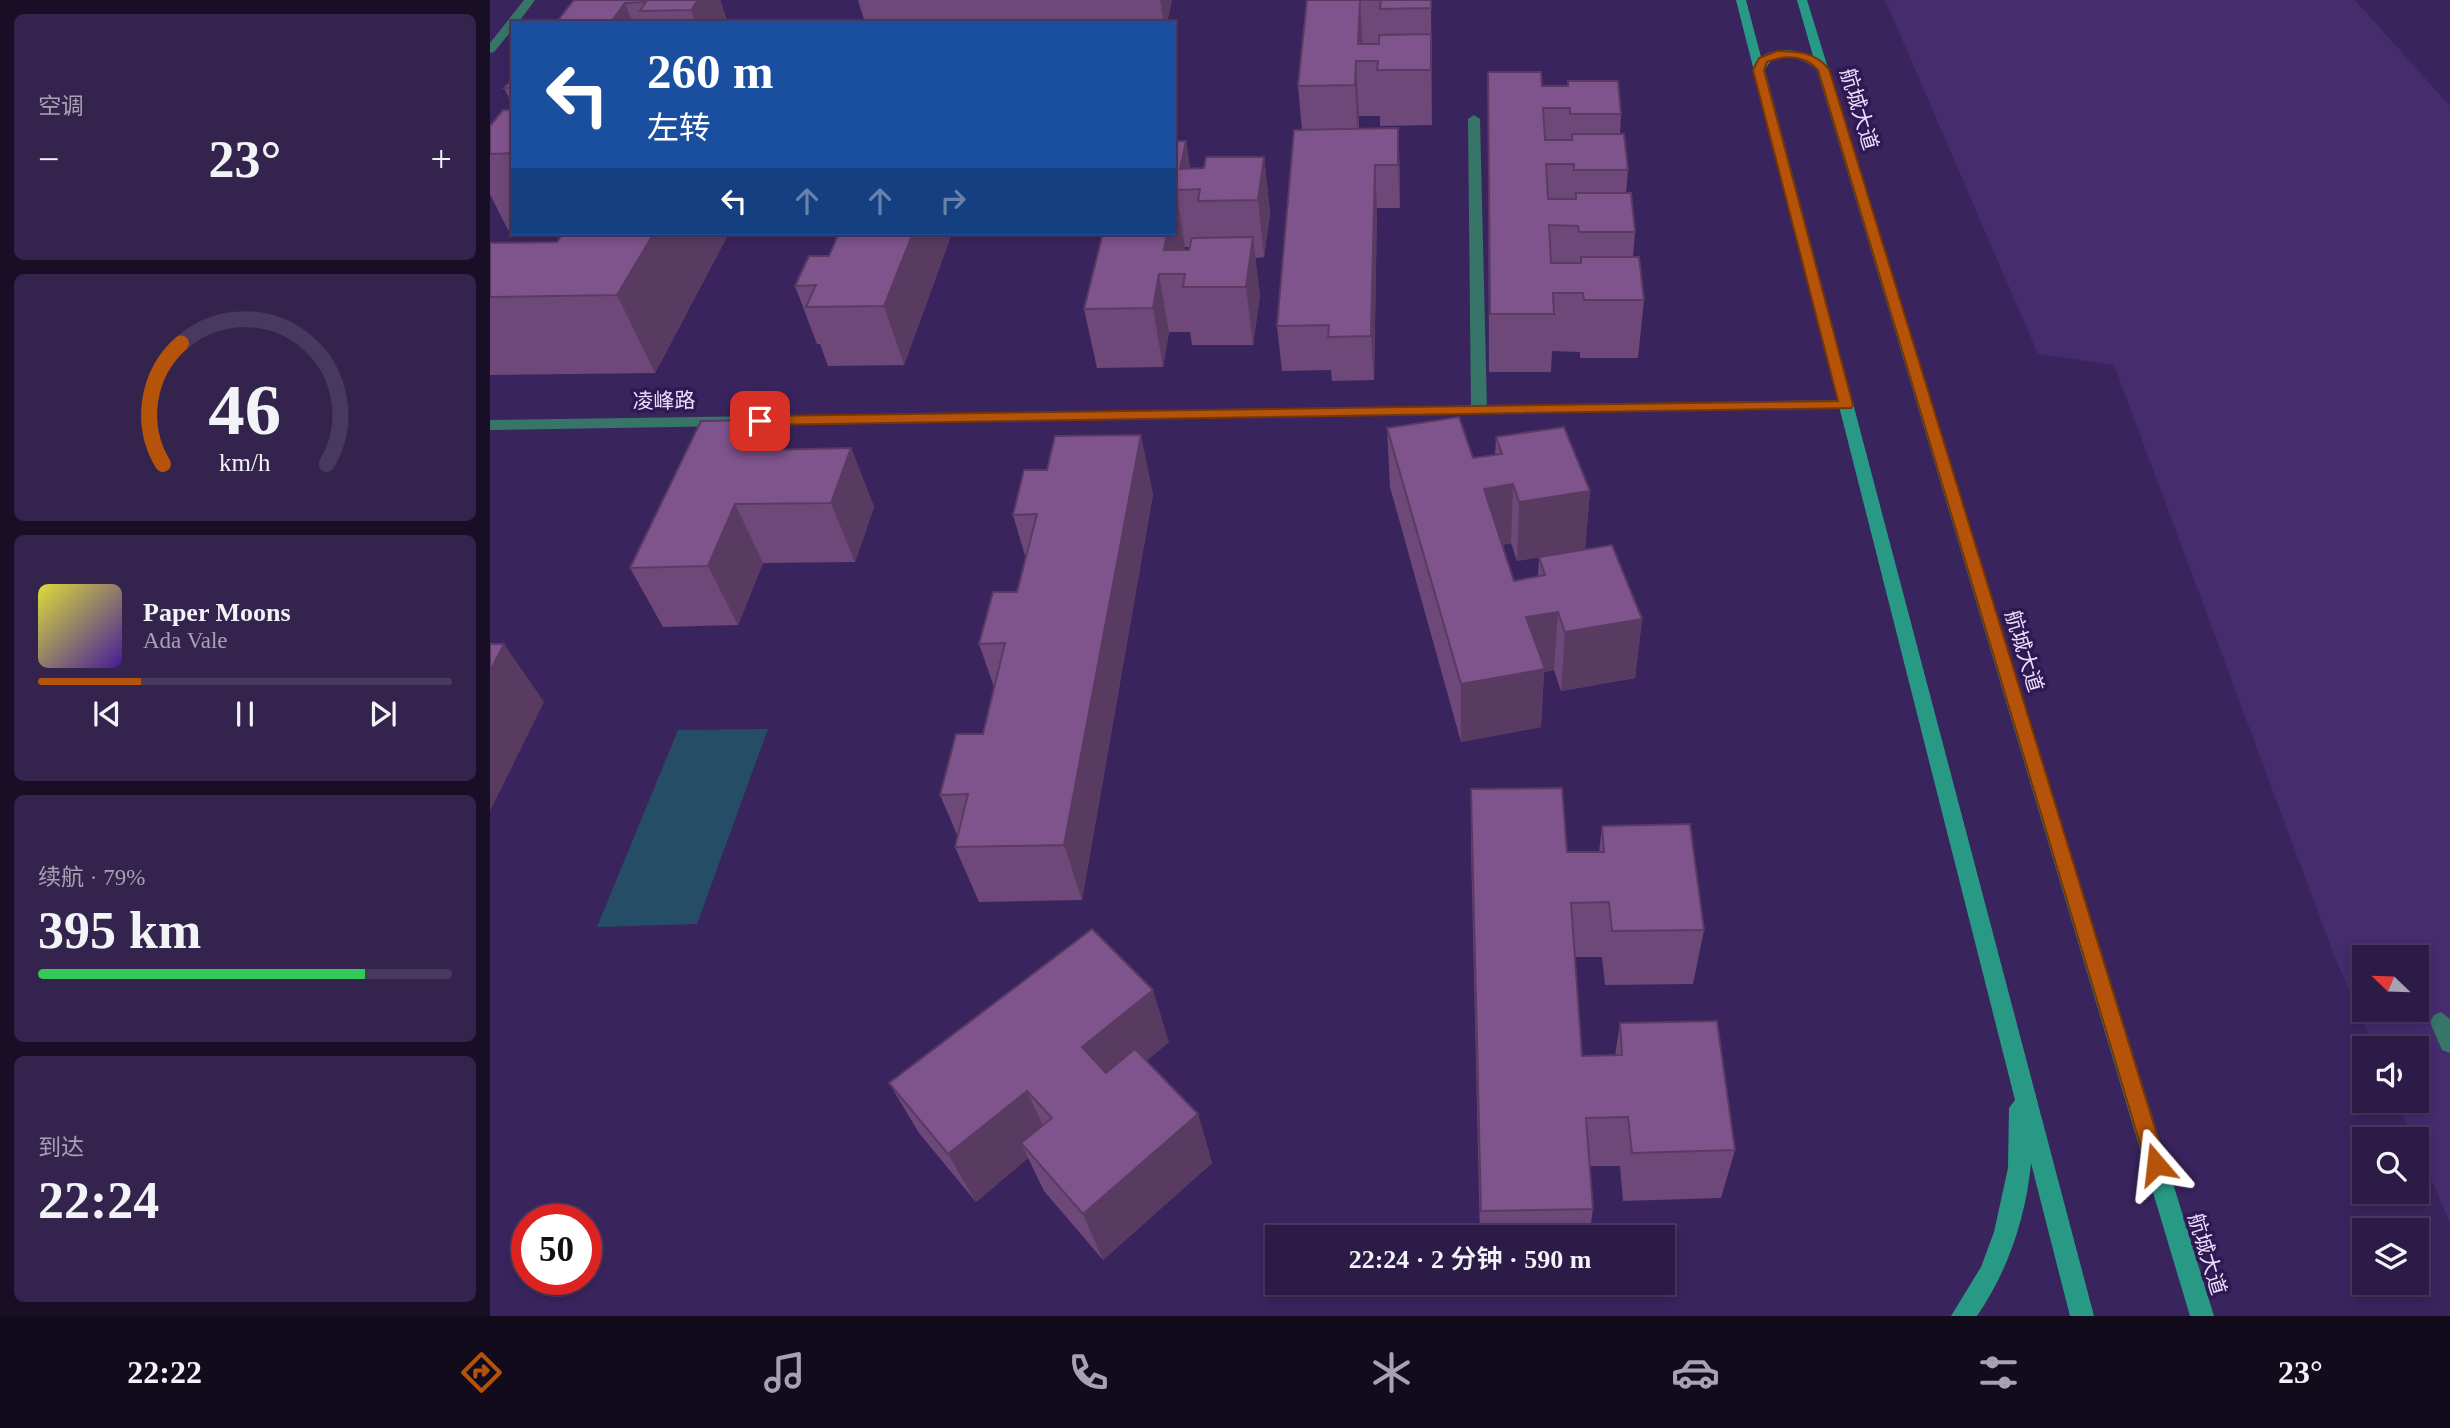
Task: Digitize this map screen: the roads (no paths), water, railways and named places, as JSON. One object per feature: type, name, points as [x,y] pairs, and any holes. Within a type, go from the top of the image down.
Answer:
[{"type":"main road","points":[[1741,0],[2082,1316]]},
{"type":"main road","name":"航城大道","points":[[1802,0],[2202,1316]]},
{"type":"main road","points":[[1759,70],[1762,61],[1768,57],[1786,54],[1814,60],[1823,69]]},
{"type":"main road","points":[[1964,1316],[1991,1270],[2015,1196],[2022,1121],[2012,1049]]},
{"type":"street","points":[[513,21],[530,0]]},
{"type":"street","points":[[490,50],[511,24]]},
{"type":"street","points":[[1474,119],[1479,410]]},
{"type":"street","name":"凌峰路","points":[[490,425],[1846,405]]},
{"type":"street","points":[[2441,1022],[2450,1043]]},
{"type":"water","points":[[768,729],[697,924],[597,927],[678,730]]}]
